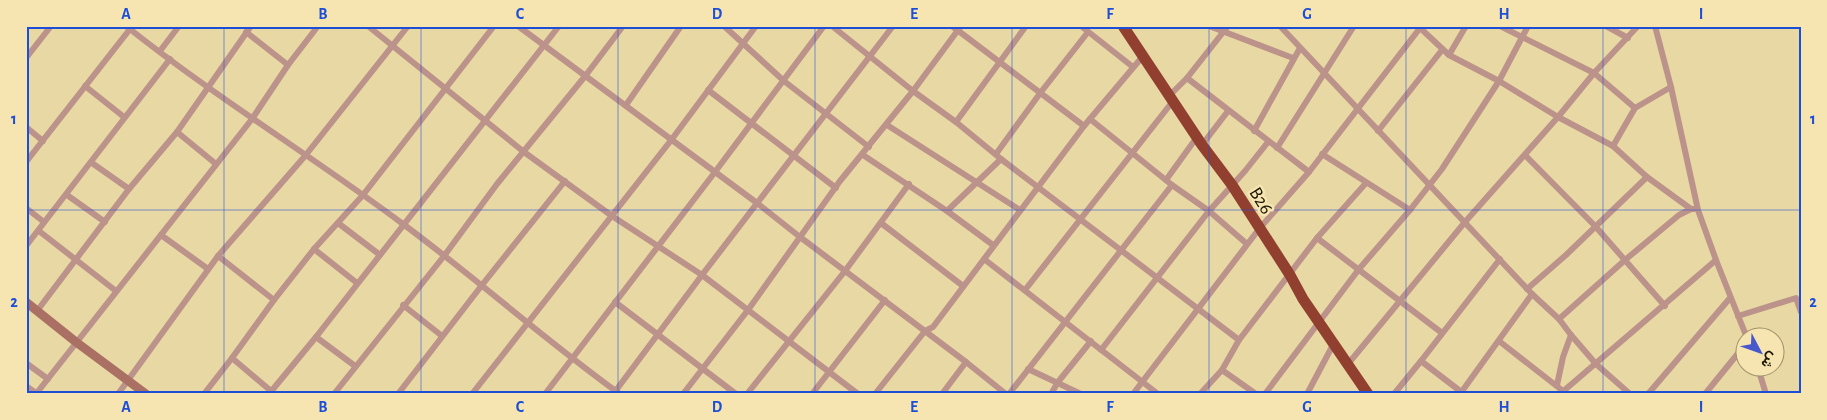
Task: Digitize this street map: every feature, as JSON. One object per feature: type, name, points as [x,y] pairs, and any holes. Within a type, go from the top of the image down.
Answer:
[{"type":"highway","name":"B26","points":[[1124,27],[1199,141],[1232,186],[1290,275],[1303,299],[1368,394]]},
{"type":"street","points":[[26,58],[52,26]]},
{"type":"street","points":[[160,51],[179,26]]},
{"type":"street","points":[[36,311],[177,132],[251,26]]},
{"type":"street","points":[[26,386],[36,394],[252,119],[318,26]]},
{"type":"street","points":[[368,26],[524,152],[612,216],[702,275],[858,394]]},
{"type":"street","points":[[118,394],[218,256],[305,156],[408,26]]},
{"type":"street","points":[[204,394],[314,249],[363,195],[494,26]]},
{"type":"street","points":[[518,26],[758,203],[1007,394],[1172,185]]},
{"type":"street","points":[[232,358],[270,392],[316,337],[559,26]]},
{"type":"street","points":[[334,394],[623,26]]},
{"type":"street","points":[[626,105],[681,26]]},
{"type":"street","points":[[724,26],[784,81],[870,146]]},
{"type":"street","points":[[472,394],[672,139],[756,26]]},
{"type":"street","points":[[545,394],[824,26]]},
{"type":"street","points":[[832,26],[998,157],[1239,340]]},
{"type":"street","points":[[26,162],[44,141],[128,28],[252,119],[404,225],[482,284],[527,323],[616,393],[793,154],[871,57],[893,26]]},
{"type":"street","points":[[956,122],[1026,26]]},
{"type":"street","points":[[1081,26],[1134,67]]},
{"type":"street","points":[[1209,26],[1226,29],[1293,58]]},
{"type":"street","points":[[1280,26],[1530,291],[1559,319],[1596,364],[1630,394]]},
{"type":"street","points":[[1277,148],[1354,26]]},
{"type":"street","points":[[1449,55],[1466,26]]},
{"type":"street","points":[[1500,26],[1594,74],[1635,108]]},
{"type":"street","points":[[1265,394],[1359,268],[1410,210],[1459,145],[1499,82],[1528,26]]},
{"type":"street","points":[[1606,26],[1628,38]]},
{"type":"street","points":[[1348,364],[1465,222],[1638,26]]},
{"type":"street","points":[[1655,26],[1671,87],[1698,210],[1743,328]]},
{"type":"street","points":[[1133,394],[1247,244],[1309,172],[1419,27],[1449,55],[1613,146],[1647,177],[1691,208],[1698,210]]},
{"type":"street","points":[[683,394],[748,310],[836,188],[913,91],[957,28],[1084,126]]},
{"type":"street","points":[[1025,290],[1226,29]]},
{"type":"street","points":[[246,32],[288,66]]},
{"type":"street","points":[[947,211],[977,182],[998,157],[1040,92],[1088,32]]},
{"type":"street","points":[[1254,131],[1300,48]]},
{"type":"street","points":[[1378,131],[1442,50]]},
{"type":"street","points":[[875,394],[925,331],[933,327],[1084,126],[1143,56]]},
{"type":"street","points":[[26,246],[170,59]]},
{"type":"street","points":[[1187,78],[1309,172]]},
{"type":"street","points":[[85,86],[124,117]]},
{"type":"street","points":[[1613,146],[1635,108],[1671,87]]},
{"type":"street","points":[[708,90],[836,188]]},
{"type":"street","points":[[1166,180],[1199,141],[1228,111]]},
{"type":"street","points":[[1090,119],[1172,185],[1209,211],[1247,244]]},
{"type":"street","points":[[886,125],[1020,210]]},
{"type":"street","points":[[26,127],[44,141]]},
{"type":"street","points":[[177,132],[216,164]]},
{"type":"street","points":[[1101,350],[1209,211],[1246,172],[1268,142]]},
{"type":"street","points":[[1322,154],[1410,210]]},
{"type":"street","points":[[863,155],[909,184],[994,245]]},
{"type":"street","points":[[1525,155],[1596,227],[1665,306]]},
{"type":"street","points":[[92,162],[130,190]]},
{"type":"street","points":[[1421,361],[1462,393],[1530,291],[1647,177]]},
{"type":"street","points":[[398,394],[564,181]]},
{"type":"street","points":[[1200,394],[1222,370],[1239,340],[1317,238],[1366,182]]},
{"type":"street","points":[[747,394],[845,271],[909,184]]},
{"type":"street","points":[[67,195],[105,222]]},
{"type":"street","points":[[26,208],[44,222]]},
{"type":"street","points":[[1559,319],[1625,260],[1679,215],[1691,208]]},
{"type":"street","points":[[338,223],[380,255]]},
{"type":"street","points":[[881,223],[962,286]]},
{"type":"street","points":[[38,231],[116,291]]},
{"type":"street","points":[[160,235],[208,269]]},
{"type":"street","points":[[1317,238],[1359,268],[1442,333]]},
{"type":"street","points":[[314,249],[357,283]]},
{"type":"street","points":[[218,256],[274,300]]},
{"type":"street","points":[[984,259],[1158,394]]},
{"type":"street","points":[[1394,394],[1500,259]]},
{"type":"street","points":[[1499,340],[1562,392],[1665,306],[1716,260]]},
{"type":"street","points":[[1648,394],[1730,298]]},
{"type":"street","points":[[1738,316],[1796,298],[1801,312]]},
{"type":"street","points":[[812,394],[884,300]]},
{"type":"street","points":[[26,302],[146,394]]},
{"type":"street","points":[[615,302],[736,394]]},
{"type":"street","points":[[403,305],[442,336]]},
{"type":"street","points":[[1557,386],[1563,357],[1571,335]]},
{"type":"street","points":[[316,337],[355,366]]},
{"type":"street","points":[[1051,394],[1058,382],[1091,341]]},
{"type":"street","points":[[1307,394],[1334,343]]},
{"type":"street","points":[[1705,394],[1734,358]]},
{"type":"street","points":[[942,394],[966,362]]},
{"type":"street","points":[[26,363],[48,379]]},
{"type":"street","points":[[1028,369],[1081,394]]},
{"type":"street","points":[[1222,370],[1256,394]]},
{"type":"street","points":[[1761,378],[1766,394]]}]
